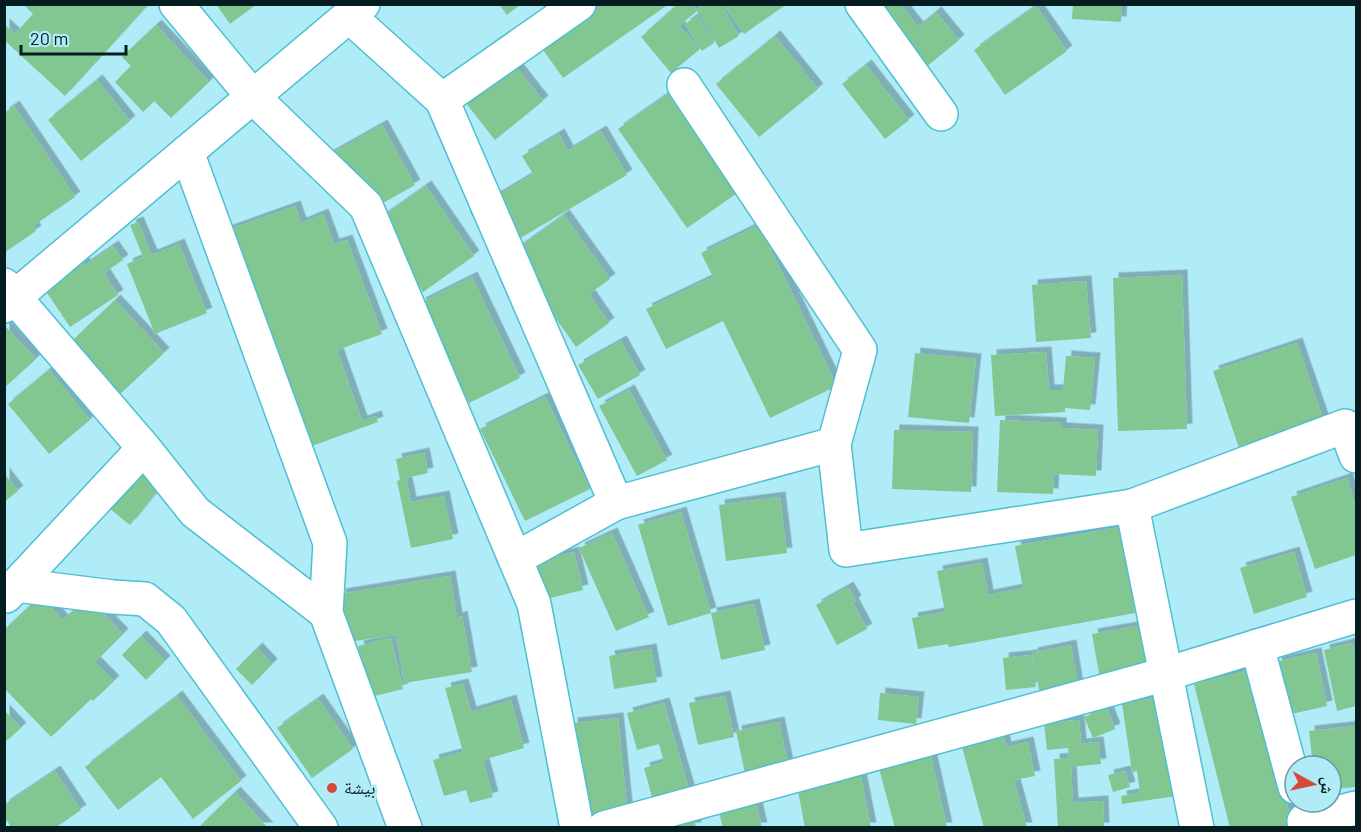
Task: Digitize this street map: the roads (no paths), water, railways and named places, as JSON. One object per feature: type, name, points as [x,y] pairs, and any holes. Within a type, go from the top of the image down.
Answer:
[{"type":"street","points":[[176,4],[253,97],[366,206],[534,604],[577,828]]},
{"type":"street","points":[[442,100],[579,4]]},
{"type":"street","points":[[862,4],[940,114]]},
{"type":"street","points":[[326,613],[195,512],[144,448],[8,296],[187,153],[356,10],[442,100],[616,503]]},
{"type":"street","points":[[684,85],[860,350],[834,444],[846,550],[1131,506],[1345,426],[1356,456]]},
{"type":"street","points":[[187,153],[330,543],[326,613],[405,828]]},
{"type":"street","points":[[515,559],[616,503],[834,444]]},
{"type":"street","points":[[10,591],[144,448]]},
{"type":"street","points":[[1131,506],[1197,828]]},
{"type":"street","points":[[10,591],[145,599],[171,620],[321,828]]},
{"type":"street","points":[[604,828],[1166,674],[1356,616]]},
{"type":"street","points":[[1257,646],[1286,754]]},
{"type":"street","points":[[1303,817],[1356,808]]},
{"type":"place","name":"بيشة","points":[[332,788]]}]
